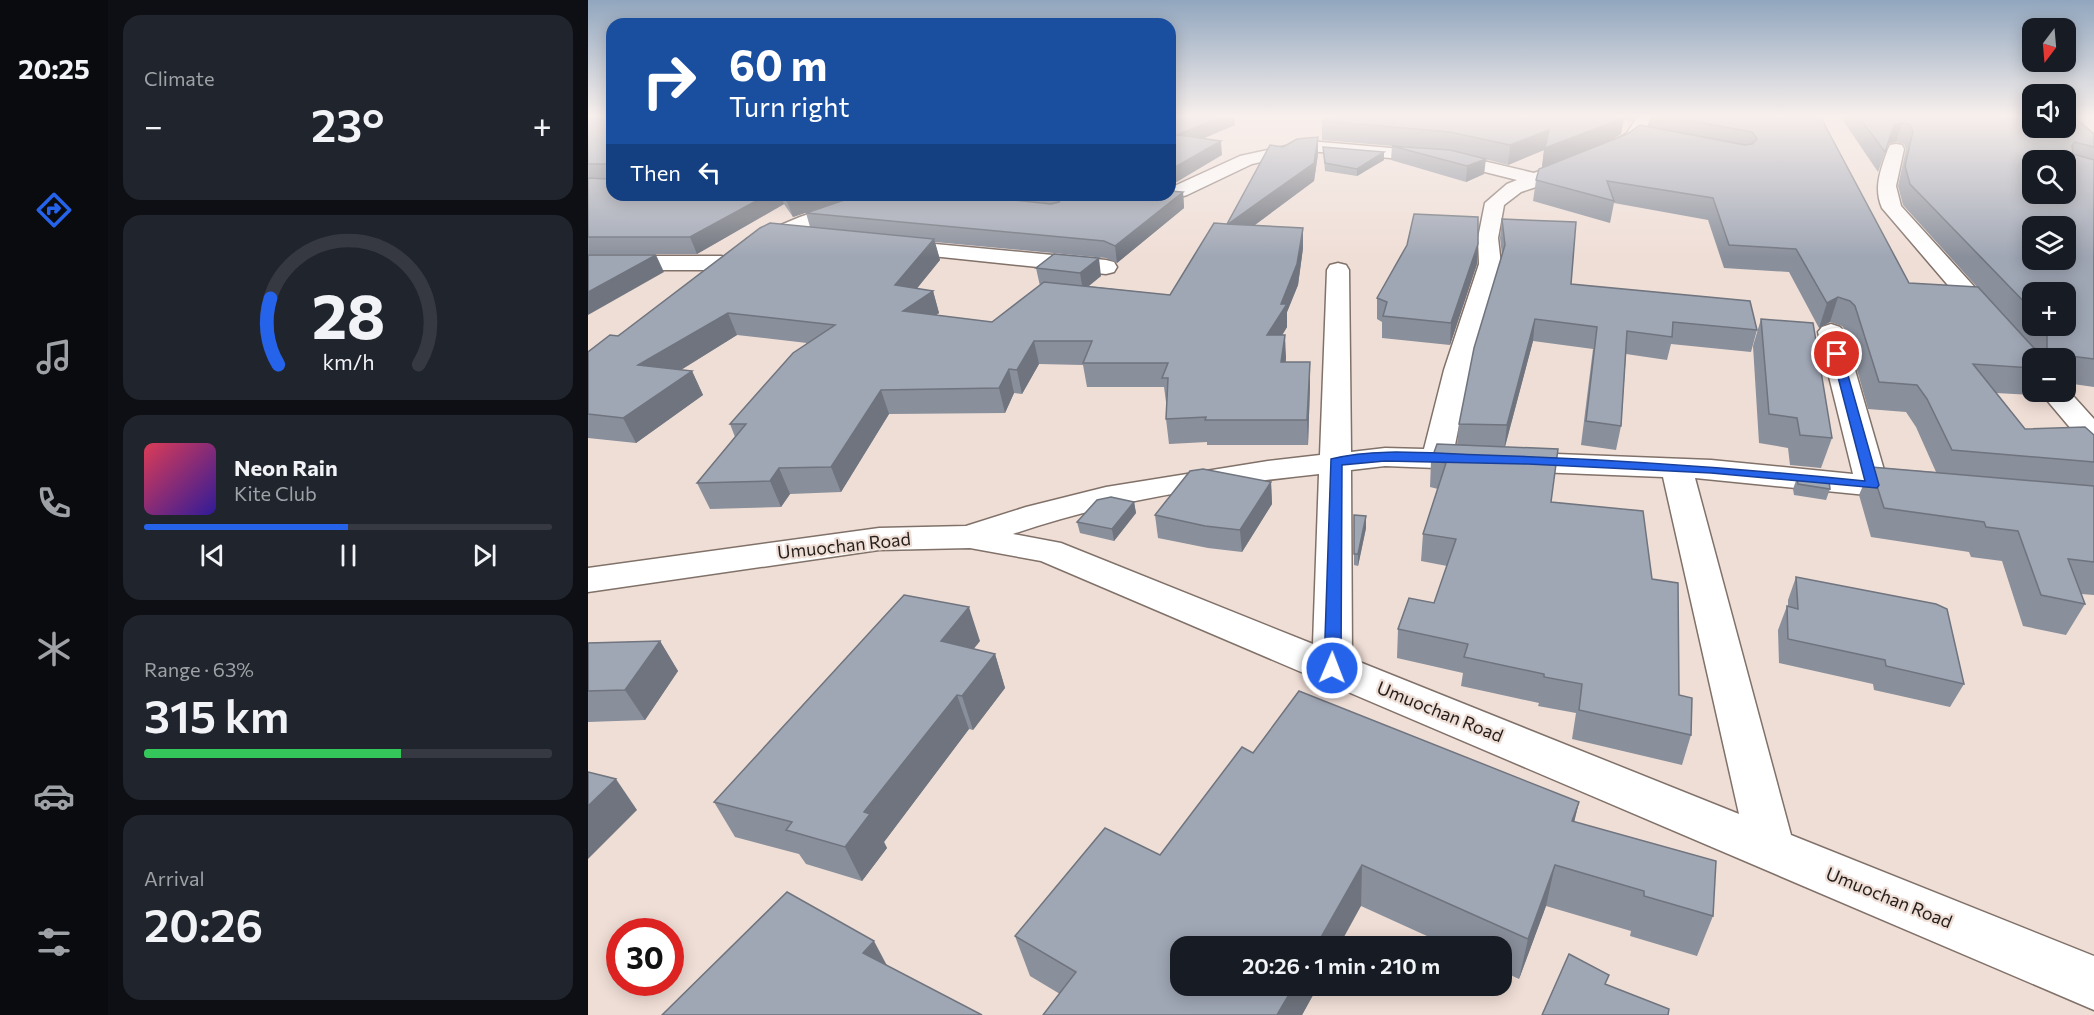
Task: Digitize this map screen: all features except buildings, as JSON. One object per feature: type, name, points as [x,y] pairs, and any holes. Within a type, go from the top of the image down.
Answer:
[{"type":"street","points":[[1176,192],[1239,163]]},
{"type":"street","points":[[1471,163],[1539,180]]},
{"type":"street","points":[[1437,458],[1457,370],[1490,264],[1488,238],[1495,203],[1514,188],[1578,163]]},
{"type":"street","points":[[1892,163],[1886,187],[1886,197],[1892,208],[2022,356]]},
{"type":"street","points":[[835,201],[854,205]]},
{"type":"street","points":[[693,283],[721,263],[773,234],[870,201]]},
{"type":"street","points":[[773,234],[821,239]]},
{"type":"street","points":[[868,244],[1106,267]]},
{"type":"street","points":[[588,263],[721,263]]},
{"type":"street","points":[[1332,668],[1338,270]]},
{"type":"street","points":[[1831,332],[1872,485]]},
{"type":"street","points":[[2063,402],[2094,437]]},
{"type":"street","points":[[970,537],[1038,514],[1106,497],[1268,470],[1385,457],[1711,469],[1930,491]]},
{"type":"street","points":[[1677,469],[1771,849]]},
{"type":"street","name":"Umuochan Road","points":[[588,580],[879,538],[970,537],[1049,550],[2094,983]]},
{"type":"route","points":[[1332,668],[1336,462],[1385,457],[1528,460],[1711,469],[1872,485],[1837,354]]}]
